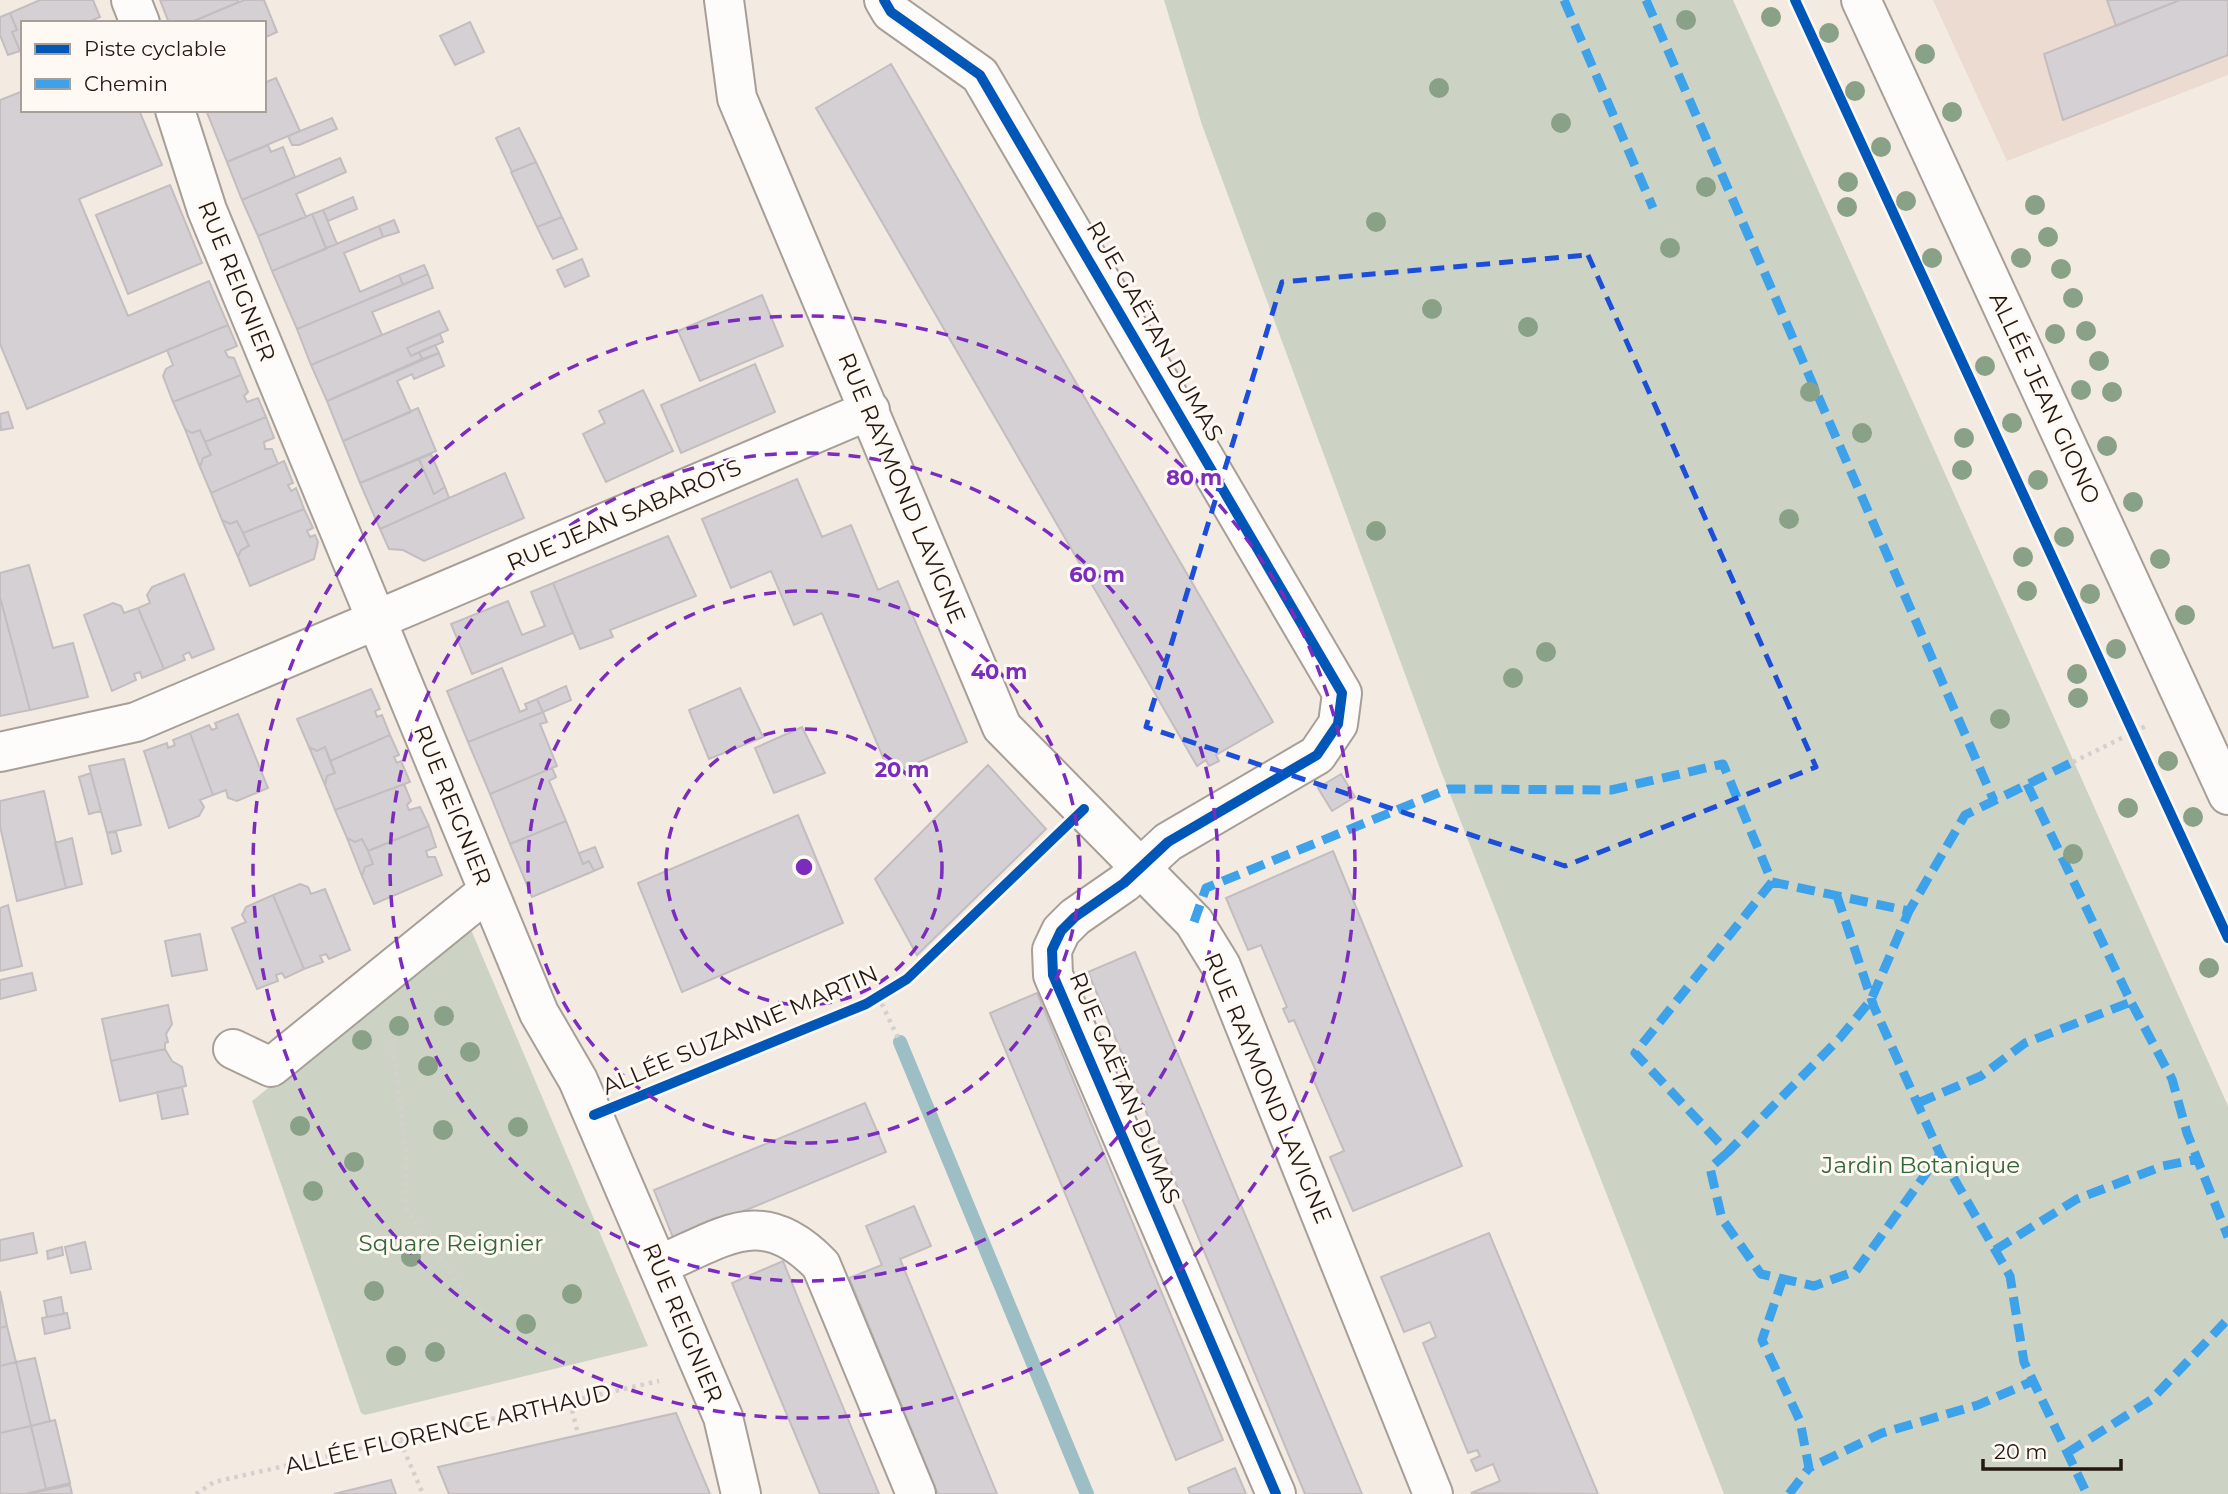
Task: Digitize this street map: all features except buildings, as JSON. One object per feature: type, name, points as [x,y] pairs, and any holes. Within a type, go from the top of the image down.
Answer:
[{"type":"street","points":[[131,0],[139,21]]},
{"type":"street","name":"RUE RAYMOND LAVIGNE","points":[[724,0],[737,98],[1002,727],[1194,922],[1221,966],[1433,1494]]},
{"type":"street","name":"RUE GAËTAN DUMAS","points":[[884,0],[891,12],[980,75],[1342,693],[1338,724],[1317,755],[1168,842],[1139,869],[1061,931],[1052,950],[1053,975],[1276,1494]]},
{"type":"street","name":"ALLÉE JEAN GIONO","points":[[1861,0],[2228,795]]},
{"type":"street","name":"RUE REIGNIER","points":[[176,112],[207,210],[539,1013],[578,1080],[723,1417],[741,1494]]},
{"type":"street","name":"RUE JEAN SABAROTS","points":[[0,752],[136,722],[870,410]]},
{"type":"street","points":[[233,1049],[271,1067],[488,891]]},
{"type":"street","points":[[659,1265],[741,1231],[769,1229],[801,1244],[821,1265],[916,1494]]},
{"type":"path","points":[[2073,762],[2187,706]]},
{"type":"path","points":[[2127,720],[2139,745]]},
{"type":"path","points":[[402,959],[392,1042],[405,1136],[405,1207],[472,1304],[492,1321],[561,1356]]},
{"type":"path","points":[[883,993],[900,1042]]},
{"type":"path","points":[[570,1402],[578,1434]]},
{"type":"path","points":[[400,1441],[422,1494]]},
{"type":"highlighted area","points":[[1588,255],[1816,767],[1565,866],[1146,727],[1282,282]]},
{"type":"shaded area","points":[[1933,0],[2228,0],[2228,75],[2007,161]]},
{"type":"green space","name":"Jardin Botanique","points":[[1164,0],[1733,0],[2228,1106],[2228,1494],[1724,1494],[1439,766],[1202,125]]},
{"type":"green space","name":"Square Reignier","points":[[469,925],[648,1346],[365,1415],[361,1413],[252,1101]]},
{"type":"waterway","points":[[900,1042],[1087,1494]]},
{"type":"marked path","points":[[1564,0],[1653,208]]},
{"type":"marked path","points":[[1646,0],[1994,801]]},
{"type":"marked path","points":[[1194,922],[1206,888],[1448,789],[1611,790],[1723,764],[1772,882],[1909,911],[1965,815],[2073,762]]},
{"type":"marked path","points":[[2027,784],[2131,1002],[2172,1079],[2187,1133],[2228,1237]]},
{"type":"marked path","points":[[1772,882],[1635,1053],[1728,1152],[1839,1039],[1871,1000],[1909,911]]},
{"type":"marked path","points":[[1728,1152],[1710,1168],[1722,1219],[1761,1274],[1814,1286],[1856,1271],[1940,1154],[1874,1007],[1837,896]]},
{"type":"marked path","points":[[1918,1103],[1981,1076],[2025,1043],[2131,1002]]},
{"type":"marked path","points":[[1940,1154],[2010,1276],[2024,1362],[2087,1494]]},
{"type":"marked path","points":[[1995,1250],[2077,1199],[2163,1166],[2197,1159]]},
{"type":"marked path","points":[[1783,1278],[1762,1340],[1800,1421],[1809,1468],[1882,1433],[1978,1405],[2033,1381]]},
{"type":"marked path","points":[[2067,1453],[2151,1400],[2228,1319]]},
{"type":"marked path","points":[[1789,1494],[1809,1468]]},
{"type":"cycle path","points":[[884,0],[891,12],[980,75],[1342,693],[1338,724],[1317,755],[1168,842],[1124,883],[1075,917],[1061,931],[1052,950],[1053,975],[1276,1494]]},
{"type":"cycle path","points":[[1795,0],[2228,938]]},
{"type":"cycle path","name":"ALLÉE SUZANNE MARTIN","points":[[594,1115],[866,1004],[907,979],[1084,809]]}]
